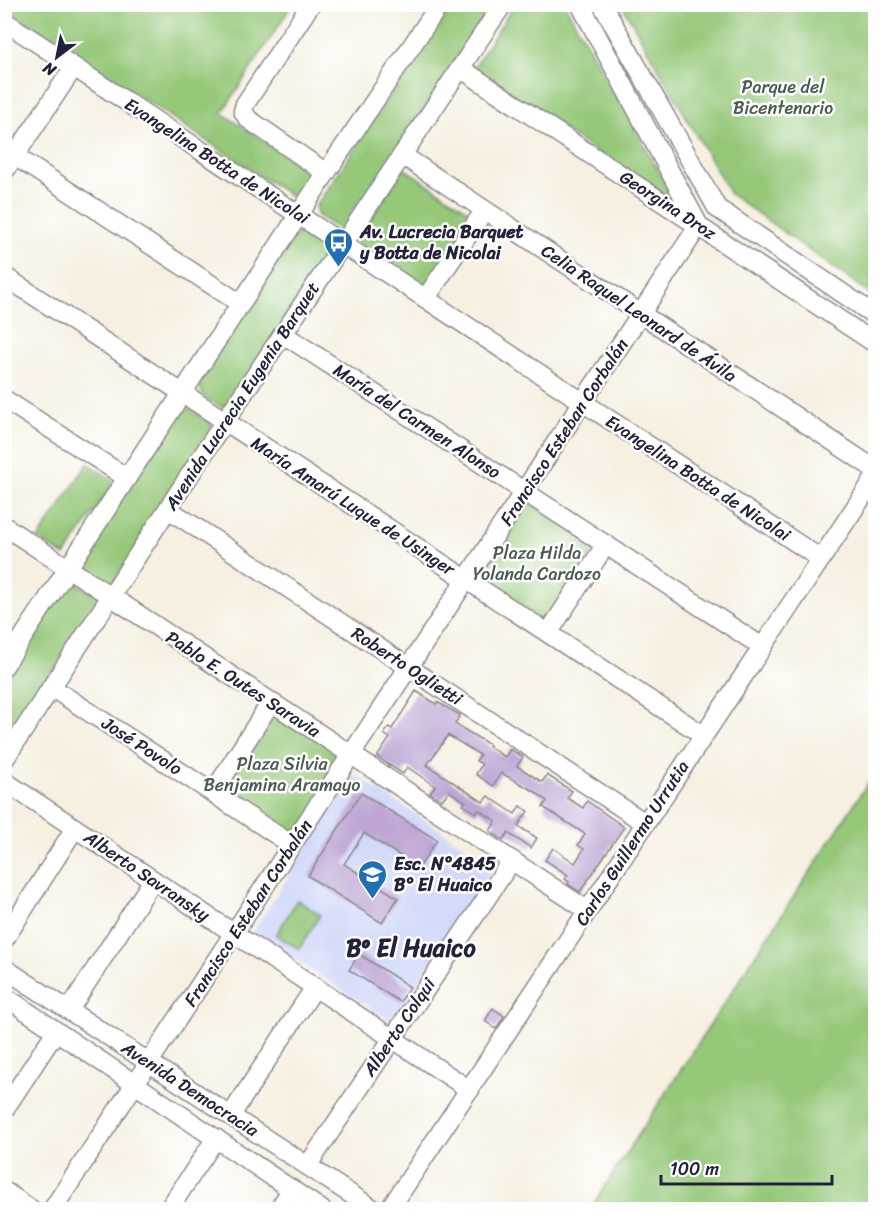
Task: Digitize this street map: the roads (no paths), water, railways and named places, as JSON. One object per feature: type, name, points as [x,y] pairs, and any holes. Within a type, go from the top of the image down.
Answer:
[{"type":"street","points":[[312,4],[245,104],[243,111],[248,119],[326,172]]},
{"type":"street","points":[[7,658],[183,394],[326,172],[440,4]]},
{"type":"street","name":"Avenida Lucrecia Eugenia Barquet","points":[[4,760],[225,421],[503,4]]},
{"type":"street","points":[[580,4],[699,225]]},
{"type":"street","name":"Georgina Droz","points":[[602,4],[717,208],[876,316]]},
{"type":"street","name":"Evangelina Botta de Nicolai","points":[[4,21],[820,559]]},
{"type":"street","points":[[4,172],[10,152],[74,67]]},
{"type":"street","name":"Georgina Droz","points":[[460,68],[876,344]]},
{"type":"street","points":[[10,152],[241,304]]},
{"type":"street","name":"Celia Raquel Leonard de Ávila","points":[[402,155],[876,470]]},
{"type":"street","points":[[426,298],[484,211]]},
{"type":"street","name":"Francisco Esteban Corbalán","points":[[52,1209],[699,225]]},
{"type":"street","name":"María Amarú Luque de Usinger","points":[[4,276],[703,735]]},
{"type":"street","name":"María del Carmen Alonso","points":[[283,334],[761,646]]},
{"type":"street","points":[[4,399],[127,478]]},
{"type":"street","name":"Carlos Guillermo Urrutia","points":[[389,1209],[876,476]]},
{"type":"street","name":"Roberto Oglietti","points":[[168,509],[645,823]]},
{"type":"street","name":"Pablo E. Outes Saravia","points":[[4,526],[587,910]]},
{"type":"street","points":[[549,632],[606,544]]},
{"type":"street","name":"José Povolo","points":[[51,687],[292,845]]},
{"type":"street","points":[[213,793],[271,702]]},
{"type":"street","name":"Alberto Savransky","points":[[4,781],[470,1090]]},
{"type":"street","points":[[4,940],[75,828]]},
{"type":"street","name":"Alberto Colqui","points":[[308,1165],[512,860]]},
{"type":"street","points":[[69,1010],[153,880]]},
{"type":"street","name":"Avenida Democracia","points":[[4,968],[375,1209]]},
{"type":"street","points":[[231,1115],[315,987]]},
{"type":"street","name":"Avenida Democracia","points":[[4,996],[322,1209]]},
{"type":"street","points":[[4,1110],[56,1031]]},
{"type":"street","points":[[168,1209],[216,1138]]},
{"type":"street","points":[[278,1209],[292,1189]]},
{"type":"street","points":[[4,1191],[32,1209]]},
{"type":"place","name":"Av. Lucrecia Barquet y Botta de Nicolai","points":[[339,268]]},
{"type":"place","name":"Esc. N°4845 B° El Huaico","points":[[373,900]]},
{"type":"district","name":"Bº El Huaico","points":[[411,948]]},
{"type":"park label","name":"Parque del Bicentenario","points":[[783,97]]},
{"type":"park label","name":"Plaza Hilda Yolanda Cardozo","points":[[537,563]]},
{"type":"park label","name":"Plaza Silvia Benjamina Aramayo","points":[[282,774]]}]
